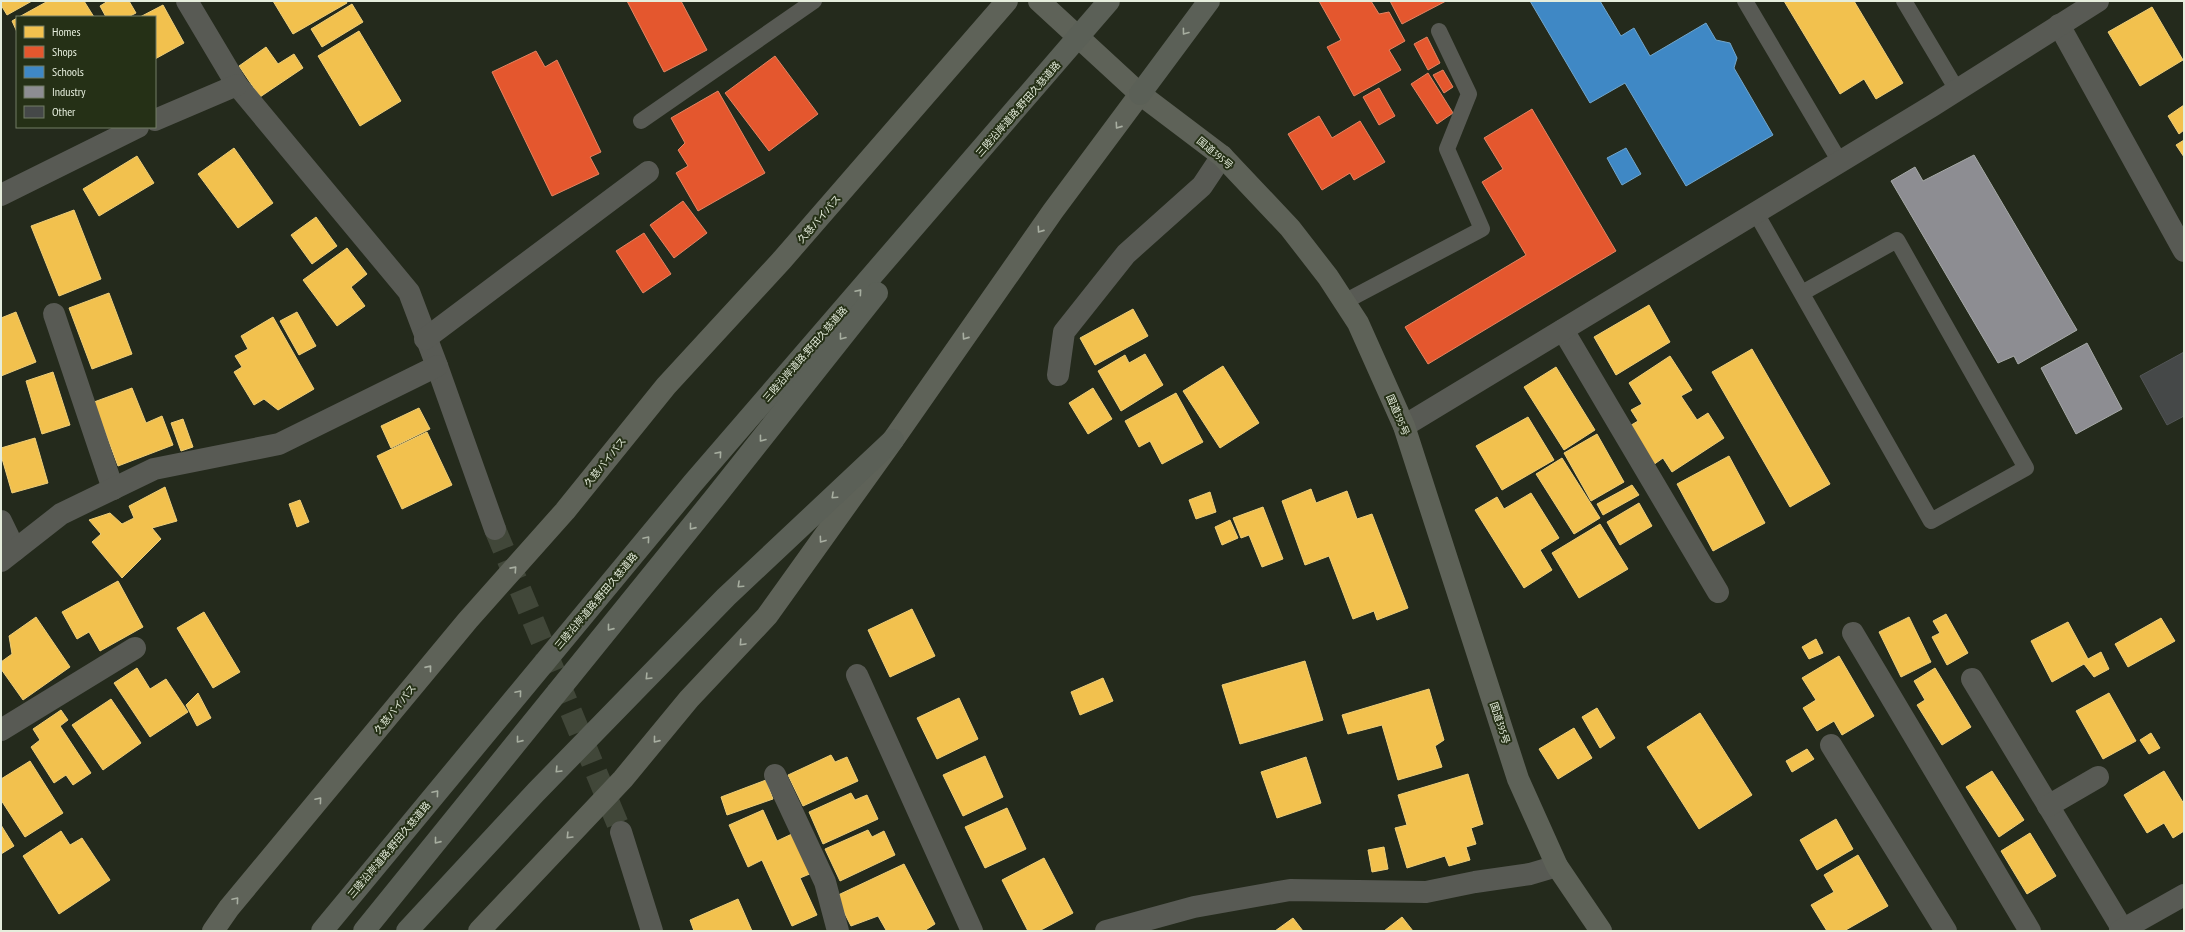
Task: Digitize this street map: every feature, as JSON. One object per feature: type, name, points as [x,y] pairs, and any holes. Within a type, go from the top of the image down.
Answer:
[{"type":"highway","name":"久慈バイパス","points":[[213,931],[229,908],[468,620],[565,511],[666,386],[782,260],[1007,1]]},
{"type":"highway","name":"国道395号","points":[[1039,1],[1140,94],[1222,156],[1290,228],[1328,277],[1358,323],[1404,426],[1518,779],[1557,866],[1601,931]]},
{"type":"highway","points":[[1066,54],[1109,1]]},
{"type":"highway","points":[[479,931],[623,779],[689,699],[767,616],[893,440],[1053,211],[1209,1]]},
{"type":"highway","name":"三陸沿岸道路;野田久慈道路","points":[[322,931],[694,483],[1066,54]]},
{"type":"highway","name":"三陸沿岸道路;野田久慈道路","points":[[364,931],[716,496],[1066,54]]},
{"type":"highway","points":[[407,931],[536,792],[726,598],[893,440]]},
{"type":"street","points":[[187,1],[237,85],[409,292],[495,529]]},
{"type":"street","points":[[1404,426],[1840,162],[2098,1]]},
{"type":"street","points":[[2059,25],[2184,251]]},
{"type":"street","points":[[156,120],[237,85]]},
{"type":"street","points":[[1,195],[136,128]]},
{"type":"street","points":[[1058,375],[1064,332],[1126,254],[1202,186],[1222,156]]},
{"type":"street","points":[[425,339],[648,172]]},
{"type":"street","points":[[54,314],[112,489]]},
{"type":"street","points":[[1563,330],[1718,592]]},
{"type":"street","points":[[1,521],[8,555],[61,514],[154,469],[279,444],[437,366]]},
{"type":"street","points":[[1853,633],[2030,931]]},
{"type":"street","points":[[1,730],[135,648]]},
{"type":"street","points":[[856,675],[972,931]]},
{"type":"street","points":[[1972,679],[2122,930],[2184,895]]},
{"type":"street","points":[[1831,745],[1946,931]]},
{"type":"street","points":[[775,775],[825,882],[838,931]]},
{"type":"street","points":[[2048,806],[2098,777]]},
{"type":"street","points":[[621,832],[652,931]]},
{"type":"street","points":[[1106,931],[1154,925],[1194,907],[1290,890],[1426,892],[1475,882],[1530,874],[1557,866]]},
{"type":"lane","points":[[641,121],[814,1]]},
{"type":"lane","points":[[1745,1],[1840,162]]},
{"type":"lane","points":[[1904,1],[1956,90]]},
{"type":"lane","points":[[1344,302],[1482,229],[1447,149],[1469,94],[1439,31]]},
{"type":"lane","points":[[1756,213],[1931,521],[2026,468],[1897,240],[1802,293]]},
{"type":"building: Homes","points":[[1,1],[32,1],[7,15],[1,5]]},
{"type":"building: Homes","points":[[48,1],[84,1],[93,16],[21,16]]},
{"type":"building: Homes","points":[[108,1],[129,1],[136,13],[130,16],[105,16],[100,6]]},
{"type":"building: Homes","points":[[273,1],[346,1],[347,3],[293,34]]},
{"type":"building: Homes","points":[[1784,1],[1854,1],[1903,83],[1876,99],[1864,79],[1840,94]]},
{"type":"building: Homes","points":[[352,4],[363,22],[322,47],[311,29]]},
{"type":"building: Homes","points":[[163,5],[184,43],[156,58],[156,16],[142,16]]},
{"type":"building: Homes","points":[[2152,7],[2183,60],[2140,86],[2108,32]]},
{"type":"building: Homes","points":[[16,19],[16,30],[12,21]]},
{"type":"building: Homes","points":[[359,31],[401,101],[360,126],[318,56]]},
{"type":"building: Homes","points":[[266,47],[278,64],[294,54],[303,68],[260,97],[239,66]]},
{"type":"building: Homes","points":[[2184,105],[2184,130],[2179,134],[2168,116]]},
{"type":"building: Homes","points":[[2184,140],[2184,157],[2176,145]]},
{"type":"building: Homes","points":[[234,148],[273,203],[238,228],[198,174]]},
{"type":"building: Homes","points":[[137,156],[154,183],[99,216],[83,189]]},
{"type":"building: Homes","points":[[74,210],[101,279],[59,296],[31,226]]},
{"type":"building: Homes","points":[[316,217],[337,246],[312,264],[291,235]]},
{"type":"building: Homes","points":[[347,248],[367,274],[351,287],[365,306],[337,326],[303,280]]},
{"type":"building: Homes","points":[[109,293],[132,354],[92,369],[69,308]]},
{"type":"building: Homes","points":[[1649,305],[1670,342],[1616,375],[1594,337]]},
{"type":"building: Homes","points":[[1133,309],[1148,336],[1095,365],[1080,338]]},
{"type":"building: Homes","points":[[16,312],[36,362],[1,376],[1,318]]},
{"type":"building: Homes","points":[[297,312],[316,346],[299,355],[280,321]]},
{"type":"building: Homes","points":[[273,317],[314,389],[278,410],[264,399],[254,405],[234,372],[242,367],[235,356],[248,349],[241,336]]},
{"type":"building: Homes","points":[[1752,349],[1830,484],[1790,507],[1712,372]]},
{"type":"building: Homes","points":[[1145,354],[1163,385],[1121,411],[1098,371],[1125,355],[1129,363]]},
{"type":"building: Homes","points":[[1670,356],[1692,390],[1681,396],[1697,420],[1708,413],[1724,438],[1672,472],[1663,458],[1653,465],[1628,427],[1638,421],[1631,410],[1642,404],[1629,383]]},
{"type":"building: Homes","points":[[1223,366],[1259,423],[1220,448],[1183,391]]},
{"type":"building: Homes","points":[[1556,367],[1595,430],[1564,450],[1524,387]]},
{"type":"building: Homes","points":[[53,372],[70,425],[42,434],[26,381]]},
{"type":"building: Homes","points":[[132,388],[146,423],[162,416],[173,445],[118,466],[94,402]]},
{"type":"building: Homes","points":[[1093,388],[1112,419],[1088,434],[1069,403]]},
{"type":"building: Homes","points":[[1176,393],[1203,442],[1162,464],[1150,441],[1139,447],[1125,421]]},
{"type":"building: Homes","points":[[419,408],[430,429],[391,448],[381,426]]},
{"type":"building: Homes","points":[[1528,417],[1554,460],[1502,490],[1476,446]]},
{"type":"building: Homes","points":[[183,419],[193,447],[181,451],[171,423]]},
{"type":"building: Homes","points":[[427,432],[452,485],[402,509],[377,456]]},
{"type":"building: Homes","points":[[1597,434],[1624,482],[1591,501],[1564,453]]},
{"type":"building: Homes","points":[[35,438],[48,483],[12,493],[1,455],[1,448]]},
{"type":"building: Homes","points":[[1729,456],[1765,523],[1713,551],[1677,484]]},
{"type":"building: Homes","points":[[1562,458],[1600,518],[1574,534],[1536,474]]},
{"type":"building: Homes","points":[[1632,485],[1639,495],[1603,515],[1597,504]]},
{"type":"building: Homes","points":[[165,487],[177,521],[152,528],[161,539],[122,578],[92,542],[101,534],[89,520],[110,513],[122,524],[134,518],[129,506]]},
{"type":"building: Homes","points":[[1311,489],[1316,503],[1347,491],[1357,519],[1372,514],[1408,608],[1377,620],[1374,611],[1353,619],[1329,556],[1305,565],[1282,501]]},
{"type":"building: Homes","points":[[1210,492],[1216,512],[1196,519],[1189,500]]},
{"type":"building: Homes","points":[[1531,493],[1559,538],[1540,550],[1552,570],[1524,588],[1475,510],[1497,497],[1504,509]]},
{"type":"building: Homes","points":[[300,500],[309,522],[297,527],[289,504]]},
{"type":"building: Homes","points":[[1639,503],[1652,526],[1620,545],[1607,522]]},
{"type":"building: Homes","points":[[1263,507],[1283,559],[1262,567],[1249,535],[1241,538],[1233,518]]},
{"type":"building: Homes","points":[[1230,520],[1238,538],[1222,545],[1215,527]]},
{"type":"building: Homes","points":[[1600,524],[1628,569],[1579,598],[1552,553]]},
{"type":"building: Homes","points":[[118,581],[143,627],[100,651],[89,632],[77,639],[62,612]]},
{"type":"building: Homes","points":[[912,609],[935,656],[890,677],[868,630]]},
{"type":"building: Homes","points":[[204,612],[240,672],[213,688],[177,628]]},
{"type":"building: Homes","points":[[1946,614],[1968,653],[1947,665],[1932,637],[1940,633],[1933,621]]},
{"type":"building: Homes","points":[[36,617],[70,667],[23,700],[1,669],[1,662],[12,654],[9,636]]},
{"type":"building: Homes","points":[[1909,617],[1931,662],[1901,677],[1879,632]]},
{"type":"building: Homes","points":[[2161,618],[2175,641],[2128,667],[2115,644]]},
{"type":"building: Homes","points":[[2068,622],[2088,659],[2101,652],[2109,669],[2094,677],[2084,664],[2052,682],[2031,641]]},
{"type":"building: Homes","points":[[1816,639],[1823,653],[1809,659],[1802,647]]},
{"type":"building: Homes","points":[[1839,656],[1874,716],[1842,735],[1834,721],[1817,731],[1803,708],[1816,700],[1802,678]]},
{"type":"building: Homes","points":[[1305,661],[1323,720],[1240,744],[1222,685]]},
{"type":"building: Homes","points":[[137,668],[150,689],[166,679],[188,712],[150,737],[114,683]]},
{"type":"building: Homes","points":[[1935,668],[1971,727],[1942,745],[1917,705],[1925,700],[1914,681]]},
{"type":"building: Homes","points":[[1103,678],[1113,701],[1080,715],[1071,692]]},
{"type":"building: Homes","points":[[1429,689],[1444,740],[1435,746],[1442,767],[1398,780],[1382,725],[1348,734],[1342,715]]},
{"type":"building: Homes","points":[[198,693],[211,718],[197,726],[186,705]]},
{"type":"building: Homes","points":[[2109,693],[2136,741],[2103,759],[2076,711]]},
{"type":"building: Homes","points":[[959,698],[978,739],[937,759],[917,718]]},
{"type":"building: Homes","points":[[111,699],[141,743],[103,770],[72,725]]},
{"type":"building: Homes","points":[[1597,708],[1615,738],[1600,748],[1582,717]]},
{"type":"building: Homes","points":[[61,710],[68,720],[60,726],[91,773],[73,785],[66,775],[54,783],[31,747],[40,740],[33,729]]},
{"type":"building: Homes","points":[[1700,713],[1752,795],[1699,829],[1647,747]]},
{"type":"building: Homes","points":[[1574,728],[1592,758],[1558,779],[1539,749]]},
{"type":"building: Homes","points":[[2151,733],[2160,748],[2149,754],[2140,740]]},
{"type":"building: Homes","points":[[1807,749],[1814,759],[1792,772],[1786,761]]},
{"type":"building: Homes","points":[[831,755],[835,762],[847,757],[858,781],[803,806],[788,775]]},
{"type":"building: Homes","points":[[985,756],[1003,797],[963,816],[943,775]]},
{"type":"building: Homes","points":[[1306,757],[1321,803],[1277,818],[1261,772]]},
{"type":"building: Homes","points":[[30,761],[63,813],[25,837],[1,800],[1,779]]},
{"type":"building: Homes","points":[[1992,771],[2024,820],[1999,837],[1966,787]]},
{"type":"building: Homes","points":[[2164,771],[2184,804],[2184,831],[2173,838],[2164,823],[2147,833],[2124,795]]},
{"type":"building: Homes","points":[[1468,774],[1483,824],[1471,828],[1476,844],[1466,847],[1470,860],[1449,866],[1445,856],[1407,868],[1395,828],[1407,825],[1398,795]]},
{"type":"building: Homes","points":[[766,780],[773,799],[727,815],[721,797]]},
{"type":"building: Homes","points":[[851,793],[855,800],[867,795],[878,819],[823,844],[809,812]]},
{"type":"building: Homes","points":[[1007,808],[1026,849],[985,868],[965,827]]},
{"type":"building: Homes","points":[[763,810],[777,841],[794,833],[812,873],[800,878],[817,915],[792,926],[762,860],[748,867],[729,825]]},
{"type":"building: Homes","points":[[1836,819],[1853,849],[1817,870],[1800,840]]},
{"type":"building: Homes","points":[[1,825],[14,846],[1,854]]},
{"type":"building: Homes","points":[[868,830],[872,837],[884,831],[895,855],[840,881],[825,849]]},
{"type":"building: Homes","points":[[61,831],[70,845],[82,838],[110,880],[59,914],[23,856]]},
{"type":"building: Homes","points":[[2030,833],[2056,876],[2027,894],[2001,851]]},
{"type":"building: Homes","points":[[1384,847],[1388,869],[1372,872],[1368,850]]},
{"type":"building: Homes","points":[[1858,855],[1888,906],[1844,931],[1827,931],[1811,905],[1834,892],[1824,875]]},
{"type":"building: Homes","points":[[1044,858],[1073,913],[1039,931],[1028,931],[1002,880]]},
{"type":"building: Homes","points":[[904,864],[935,924],[924,931],[888,931],[878,916],[851,926],[836,896]]},
{"type":"building: Homes","points":[[738,899],[752,931],[694,931],[690,920]]},
{"type":"building: Homes","points":[[1402,917],[1413,931],[1384,931]]},
{"type":"building: Homes","points":[[1293,918],[1303,931],[1275,931]]},
{"type":"building: Shops","points":[[627,1],[681,1],[707,50],[664,72]]},
{"type":"building: Shops","points":[[1319,1],[1371,1],[1379,14],[1389,12],[1405,41],[1389,50],[1401,70],[1354,96],[1327,47],[1341,40]]},
{"type":"building: Shops","points":[[1390,1],[1446,1],[1402,24]]},
{"type":"building: Shops","points":[[1427,37],[1440,63],[1428,70],[1414,44]]},
{"type":"building: Shops","points":[[536,51],[545,67],[557,60],[601,152],[590,157],[599,174],[552,196],[492,72]]},
{"type":"building: Shops","points":[[775,56],[818,114],[769,151],[725,93]]},
{"type":"building: Shops","points":[[1443,70],[1453,87],[1444,93],[1433,75]]},
{"type":"building: Shops","points":[[1428,73],[1453,113],[1437,124],[1411,84]]},
{"type":"building: Shops","points":[[1379,88],[1395,116],[1379,125],[1363,97]]},
{"type":"building: Shops","points":[[718,91],[765,173],[698,211],[676,173],[688,166],[678,150],[685,143],[671,118]]},
{"type":"building: Shops","points":[[1532,109],[1616,251],[1428,364],[1405,327],[1526,255],[1482,182],[1503,169],[1484,138]]},
{"type":"building: Shops","points":[[1319,116],[1332,138],[1360,121],[1385,162],[1354,180],[1350,173],[1322,190],[1288,134]]},
{"type":"building: Shops","points":[[683,201],[707,233],[674,258],[650,225]]},
{"type":"building: Shops","points":[[644,233],[671,274],[643,293],[616,251]]},
{"type":"building: Schools","points":[[1530,1],[1600,1],[1621,36],[1634,28],[1650,56],[1706,23],[1716,40],[1730,43],[1737,58],[1734,68],[1773,135],[1686,186],[1625,83],[1590,103]]},
{"type":"building: Schools","points":[[1626,148],[1641,174],[1622,185],[1607,158]]},
{"type":"building: Industry","points":[[1974,155],[2077,330],[2018,364],[2014,356],[1998,363],[1891,181],[1915,167],[1923,181]]},
{"type":"building: Industry","points":[[2087,343],[2122,409],[2076,434],[2041,368]]},
{"type":"building: Other","points":[[2184,352],[2184,416],[2167,425],[2140,376]]},
{"type":"tunnel","points":[[495,529],[621,832]]}]
